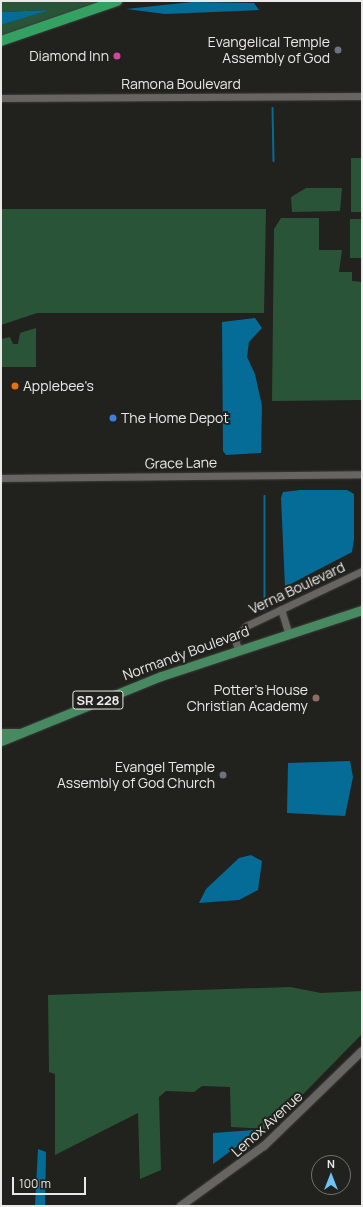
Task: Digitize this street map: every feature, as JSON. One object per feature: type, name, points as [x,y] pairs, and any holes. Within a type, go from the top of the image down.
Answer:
[{"type":"highway","points":[[1,41],[117,1]]},
{"type":"main road","name":"Normandy Boulevard","points":[[1,741],[238,648],[362,610]]},
{"type":"main road","points":[[1,733],[18,734]]},
{"type":"main road","name":"Lenox Avenue","points":[[181,1206],[264,1146],[362,1052]]},
{"type":"street","name":"Ramona Boulevard","points":[[1,98],[362,96]]},
{"type":"street","name":"Grace Lane","points":[[1,478],[362,474]]},
{"type":"street","name":"Verna Boulevard","points":[[238,648],[235,640],[241,630],[281,609],[362,571]]},
{"type":"street","points":[[281,609],[288,632]]},
{"type":"green space","points":[[1,1],[110,1],[1,38],[1,25],[47,10],[1,12]]},
{"type":"green space","points":[[351,158],[362,158],[362,212],[351,212]]},
{"type":"green space","points":[[306,188],[342,188],[340,211],[292,212],[291,197]]},
{"type":"green space","points":[[1,209],[266,209],[264,313],[37,313],[1,325]]},
{"type":"green space","points":[[281,218],[319,218],[319,250],[342,250],[339,272],[352,272],[352,281],[362,282],[362,400],[272,401],[274,229]]},
{"type":"green space","points":[[350,219],[362,219],[362,258],[350,258]]},
{"type":"green space","points":[[36,328],[36,367],[1,367],[1,339],[10,337],[13,344],[18,344],[20,333]]},
{"type":"green space","points":[[290,987],[321,993],[362,991],[362,1034],[269,1129],[231,1127],[230,1087],[202,1086],[194,1092],[166,1091],[159,1097],[161,1170],[140,1179],[138,1113],[55,1155],[55,1074],[49,1072],[48,995]]},
{"type":"water","points":[[192,2],[254,3],[259,10],[165,14],[126,9]]},
{"type":"water","points":[[47,10],[46,11],[1,25],[1,12]]},
{"type":"water","points":[[255,318],[262,328],[249,342],[247,357],[255,374],[262,406],[261,453],[226,455],[223,451],[222,322]]},
{"type":"water","points":[[300,490],[347,490],[354,494],[354,539],[352,552],[285,587],[281,498],[283,492]]},
{"type":"water","points":[[350,761],[353,777],[345,816],[287,813],[288,763]]},
{"type":"water","points":[[251,855],[262,861],[258,890],[239,900],[199,903],[206,889],[239,858]]},
{"type":"water","points":[[254,1130],[246,1140],[213,1164],[213,1133]]},
{"type":"water","points":[[38,1149],[46,1152],[45,1206],[35,1206]]},
{"type":"waterway","points":[[273,108],[274,161]]},
{"type":"waterway","points":[[265,496],[265,610]]},
{"type":"place","name":"Evangelical Temple Assembly of God","points":[[338,50]]},
{"type":"place","name":"Diamond Inn","points":[[117,56]]},
{"type":"place","name":"Applebee's","points":[[15,386]]},
{"type":"place","name":"The Home Depot","points":[[113,418]]},
{"type":"place","name":"Potter's House Christian Academy","points":[[316,698]]},
{"type":"place","name":"Evangel Temple Assembly of God Church","points":[[223,775]]}]
